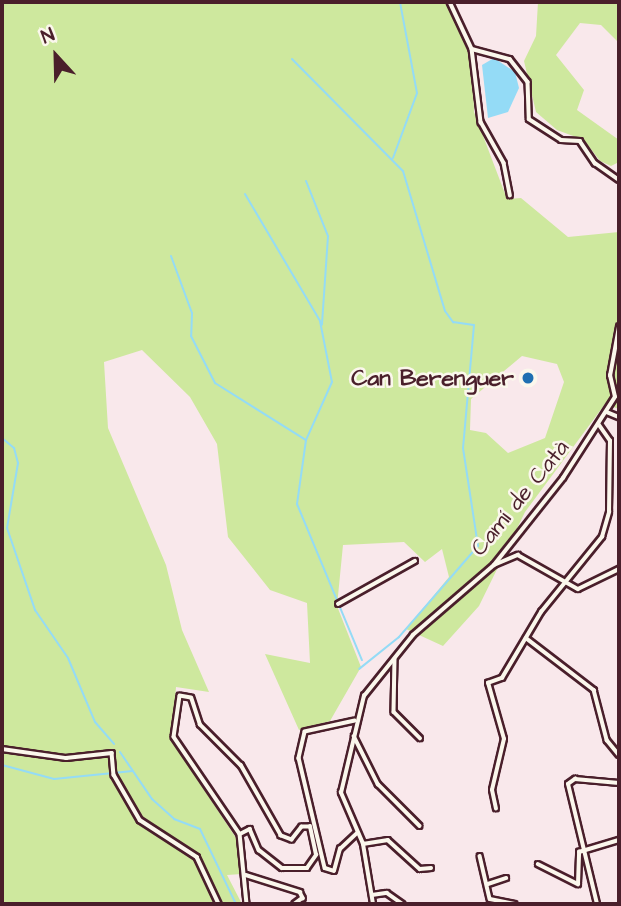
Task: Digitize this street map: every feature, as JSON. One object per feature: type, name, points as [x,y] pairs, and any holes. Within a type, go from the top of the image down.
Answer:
[{"type":"street","points":[[450,2],[472,49],[481,122],[503,163],[510,195]]},
{"type":"street","points":[[472,49],[510,58],[528,82],[529,119],[561,140],[580,141],[595,163],[619,180]]},
{"type":"street","name":"Camí de Catà","points":[[356,720],[364,696],[433,616],[494,565],[599,425],[615,397],[610,376],[619,327]]},
{"type":"street","points":[[607,412],[619,417]]},
{"type":"street","points":[[496,809],[492,790],[504,739],[488,683],[502,678],[563,585],[597,544],[609,512],[610,441],[599,425]]},
{"type":"street","points":[[494,565],[518,555],[563,585],[589,588],[619,569]]},
{"type":"street","points":[[338,604],[415,561]]},
{"type":"street","points":[[526,638],[593,690],[607,740],[619,755]]},
{"type":"street","points":[[395,659],[394,712],[420,738]]},
{"type":"street","points":[[240,834],[250,829],[259,850],[282,868],[307,868],[316,855],[310,827],[302,827],[292,840],[281,836],[241,766],[200,725],[191,698],[180,696],[173,730],[178,746],[240,834],[247,904]]},
{"type":"street","points":[[358,833],[340,849],[334,871],[325,868],[321,835],[300,776],[305,732],[356,720],[341,793],[363,844],[373,904]]},
{"type":"street","points":[[354,736],[378,784],[420,826]]},
{"type":"street","points":[[2,749],[66,758],[108,751],[114,775],[140,820],[197,857],[219,904]]},
{"type":"street","points":[[597,904],[568,784],[575,779],[619,783]]},
{"type":"street","points":[[363,844],[388,840],[420,869],[431,868]]},
{"type":"street","points":[[582,849],[619,841]]},
{"type":"street","points":[[538,864],[578,884],[582,849]]},
{"type":"street","points":[[480,856],[495,903],[515,904]]},
{"type":"street","points":[[246,875],[300,892],[303,898],[295,904]]},
{"type":"street","points":[[488,884],[506,878]]},
{"type":"street","points":[[372,895],[387,893],[403,904]]},
{"type":"green space","points":[[2,2],[446,2],[473,63],[474,112],[507,199],[521,198],[568,237],[619,232],[619,409],[605,404],[525,512],[479,606],[443,646],[406,629],[449,577],[442,549],[425,562],[404,542],[343,545],[337,606],[361,667],[330,721],[299,730],[265,654],[310,663],[307,603],[270,590],[228,537],[217,444],[190,397],[142,350],[104,362],[108,428],[166,565],[182,630],[209,692],[176,687],[172,741],[236,838],[242,874],[227,875],[242,904],[2,904]],"holes":[[[522,356],[557,364],[564,382],[545,438],[508,453],[486,433],[470,430],[471,399]]]},
{"type":"green space","points":[[538,2],[619,2],[619,43],[601,25],[580,23],[556,55],[584,90],[577,110],[619,140],[619,162],[611,166],[600,161],[584,140],[557,130],[536,112],[524,61],[536,36]]},
{"type":"water","points":[[494,58],[515,72],[519,88],[508,112],[488,118],[482,65]]},
{"type":"waterway","points":[[393,158],[417,93],[400,2]]},
{"type":"waterway","points":[[292,59],[403,171],[445,311],[453,322],[474,325],[463,448],[478,546],[399,637],[359,669]]},
{"type":"waterway","points":[[306,181],[328,236],[322,325]]},
{"type":"waterway","points":[[245,194],[320,321],[332,382],[306,440],[297,504],[362,660]]},
{"type":"waterway","points":[[171,256],[192,313],[191,336],[215,383],[306,440]]},
{"type":"waterway","points":[[2,438],[14,448],[18,463],[7,528],[35,610],[68,658],[95,722],[114,744]]},
{"type":"waterway","points":[[120,752],[152,799],[174,819],[200,829],[236,904]]},
{"type":"waterway","points":[[2,765],[54,779],[133,771]]},
{"type":"place","name":"Can Berenguer","points":[[528,378]]}]
